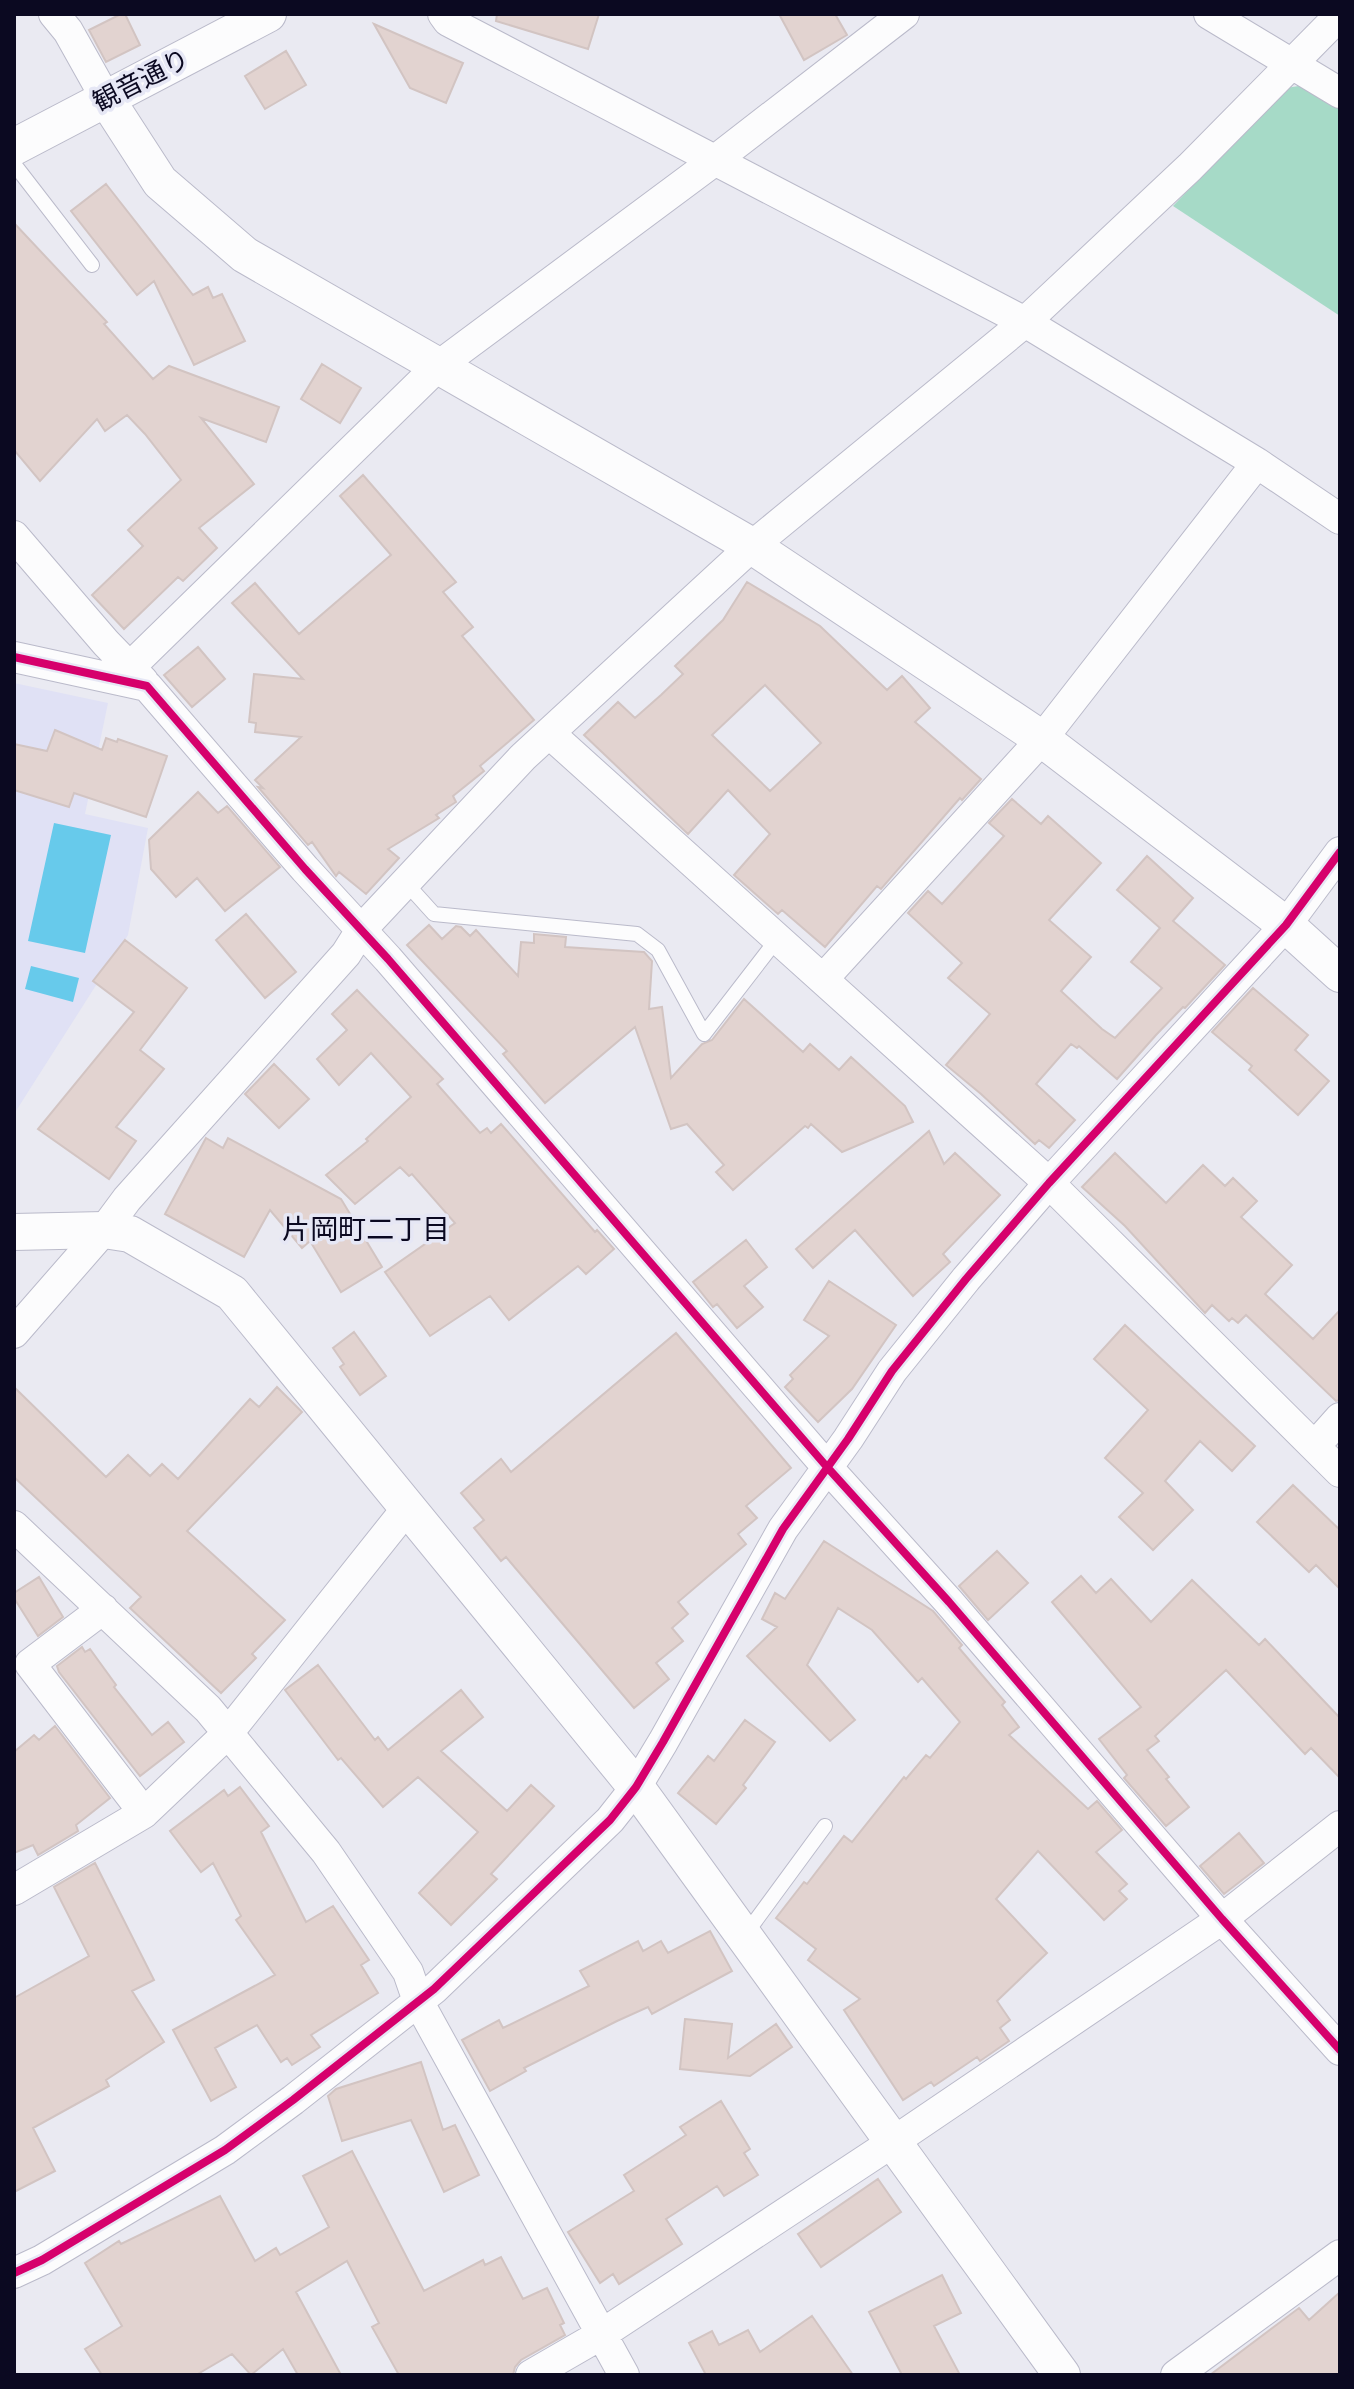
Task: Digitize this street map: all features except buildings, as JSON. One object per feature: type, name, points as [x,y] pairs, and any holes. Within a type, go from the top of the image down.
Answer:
[{"type":"street","points":[[54,14],[68,31],[105,97],[160,182],[245,255],[752,546],[1042,739],[1286,925],[1340,974]]},
{"type":"street","name":"観音通り","points":[[14,147],[268,14]]},
{"type":"street","points":[[443,14],[448,21],[1025,322],[1257,463],[1340,519]]},
{"type":"street","points":[[138,676],[437,367],[714,161],[904,14]]},
{"type":"street","points":[[1209,14],[1340,93]]},
{"type":"street","points":[[14,1333],[104,1230],[127,1199],[346,954],[361,930],[523,757],[752,546],[1025,322],[1190,167],[1340,15]]},
{"type":"street","points":[[823,979],[1042,739],[1257,463]]},
{"type":"street","points":[[14,536],[625,1231],[1222,1919],[1340,2050]]},
{"type":"street","points":[[14,657],[138,676]]},
{"type":"street","points":[[549,733],[1049,1183],[1340,1472]]},
{"type":"street","points":[[14,2273],[42,2260],[225,2150],[293,2100],[434,1989],[610,1820],[636,1787],[783,1529],[892,1371],[1049,1183],[1286,925],[1340,852]]},
{"type":"street","points":[[14,1232],[104,1230],[130,1234],[232,1293],[636,1787],[1062,2375]]},
{"type":"street","points":[[1315,1446],[1340,1418]]},
{"type":"street","points":[[14,1890],[144,1813],[228,1733],[408,1507]]},
{"type":"street","points":[[14,1526],[208,1709],[326,1852],[408,1972],[418,2001],[624,2375]]},
{"type":"street","points":[[103,1609],[30,1664],[144,1813]]},
{"type":"street","points":[[531,2375],[602,2334],[893,2142],[1222,1919],[1340,1826]]},
{"type":"street","points":[[1176,2375],[1340,2255]]},
{"type":"lane","points":[[14,164],[92,265]]},
{"type":"lane","points":[[406,883],[434,914],[637,934],[658,950],[704,1034],[778,938]]},
{"type":"lane","points":[[744,1936],[825,1826]]},
{"type":"shaded area","points":[[14,683],[108,703],[85,814],[148,828],[128,935],[14,1114]]},
{"type":"green space","points":[[1305,85],[1340,108],[1340,316],[1173,206],[1286,88]]},
{"type":"water","points":[[54,823],[111,835],[85,953],[28,941]]},
{"type":"water","points":[[31,966],[79,978],[73,1002],[25,989]]},
{"type":"cycle path","points":[[14,657],[147,686],[305,869],[388,959],[827,1467],[949,1602],[1222,1919],[1340,2050]]},
{"type":"cycle path","points":[[14,2273],[42,2260],[225,2150],[293,2100],[434,1989],[610,1820],[636,1787],[663,1742],[783,1529],[892,1371],[1049,1183],[1286,925],[1340,852]]},
{"type":"district","name":"片岡町二丁目","points":[[366,1229]]}]
